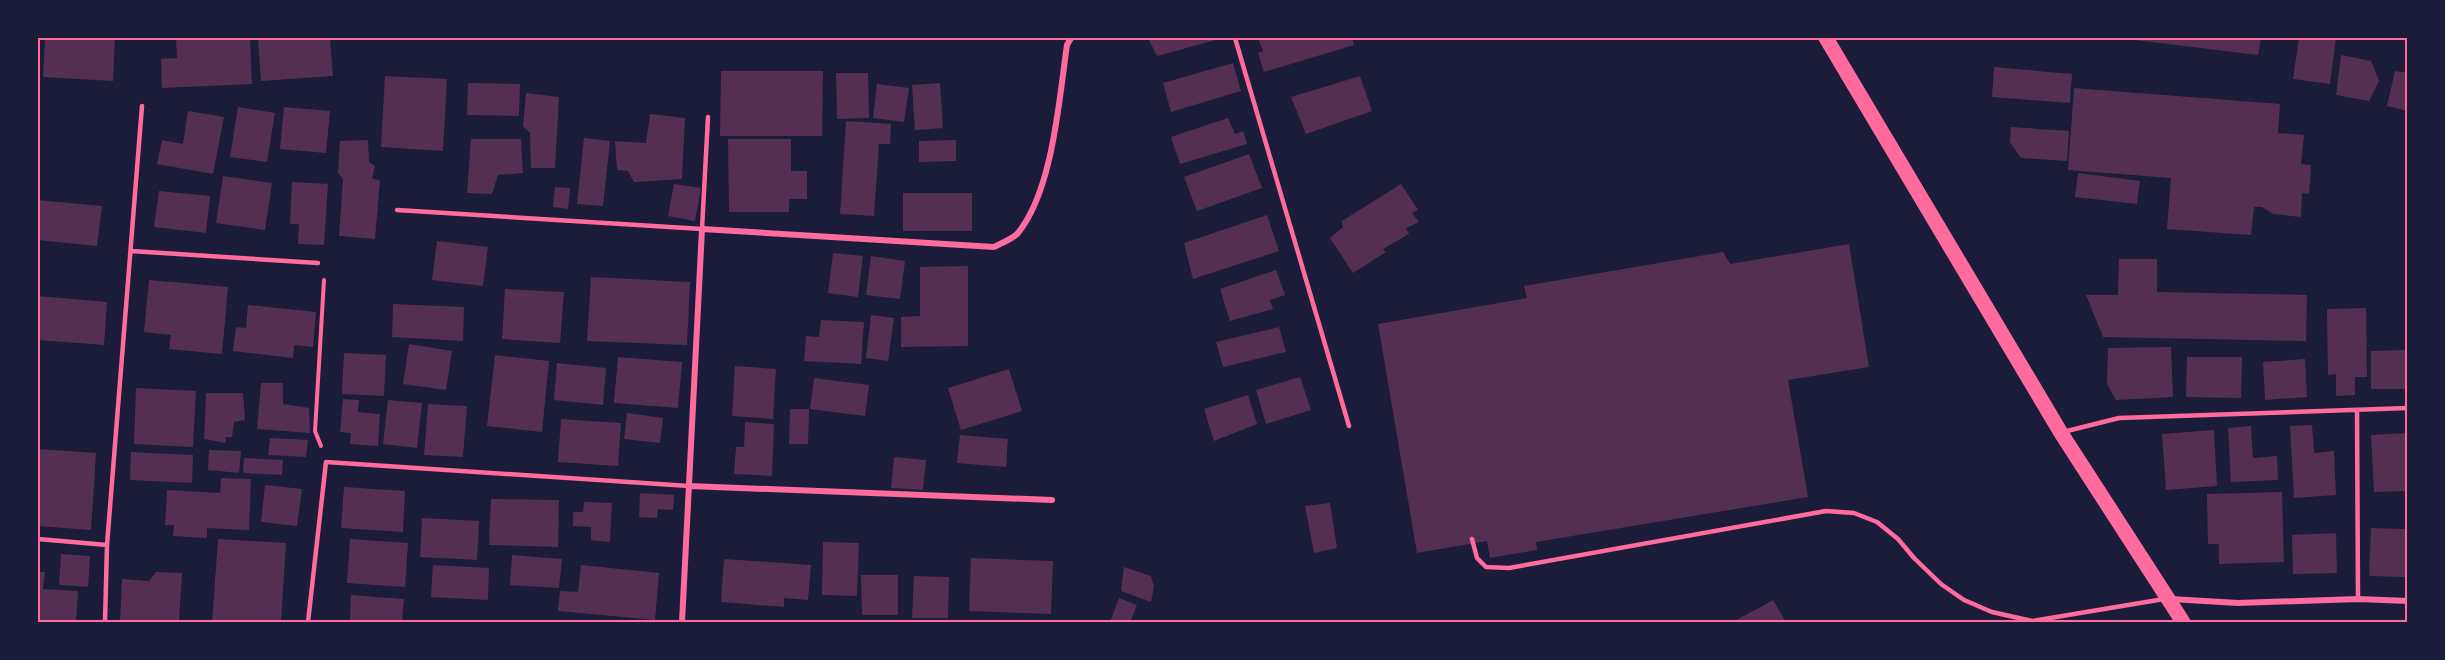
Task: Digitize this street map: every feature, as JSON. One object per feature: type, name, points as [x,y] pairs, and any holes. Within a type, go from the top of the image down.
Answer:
[{"type":"main road","points":[[1826,38],[2061,433],[2183,622]]},
{"type":"street","points":[[682,622],[702,229],[994,247],[1017,235],[1036,203],[1052,146],[1067,45],[1071,38]]},
{"type":"street","points":[[689,486],[1052,500]]},
{"type":"street","points":[[2167,599],[2238,603],[2358,599],[2408,601]]},
{"type":"lane","points":[[1235,38],[1349,426]]},
{"type":"lane","points":[[105,622],[107,545],[142,106]]},
{"type":"lane","points":[[397,210],[702,229],[708,117]]},
{"type":"lane","points":[[131,251],[318,263]]},
{"type":"lane","points":[[2061,433],[2119,418],[2408,408]]},
{"type":"lane","points":[[2357,410],[2358,599]]},
{"type":"lane","points":[[309,622],[326,462],[689,486]]},
{"type":"lane","points":[[1472,539],[1477,558],[1486,567],[1509,568],[1826,511],[1854,513],[1877,522],[1898,538],[1914,558],[1941,584],[1964,600],[1992,612],[2032,621],[2167,599]]},
{"type":"lane","points":[[38,539],[107,545]]},
{"type":"path","points":[[318,263],[324,276],[315,431],[326,462]]},
{"type":"building","points":[[45,38],[115,38],[113,81],[43,77]]},
{"type":"building","points":[[176,38],[250,38],[252,84],[162,88],[161,59],[177,58]]},
{"type":"building","points":[[258,38],[330,38],[333,76],[261,81]]},
{"type":"building","points":[[1148,38],[1223,38],[1157,56]]},
{"type":"building","points":[[1258,38],[1352,38],[1354,45],[1264,72],[1258,53],[1263,51]]},
{"type":"building","points":[[2136,38],[2261,38],[2258,55],[2135,40]]},
{"type":"building","points":[[2299,38],[2336,38],[2330,84],[2293,79]]},
{"type":"building","points":[[2341,55],[2371,61],[2379,81],[2369,101],[2336,95]]},
{"type":"building","points":[[1233,63],[1241,91],[1171,112],[1163,83]]},
{"type":"building","points":[[1994,67],[2072,74],[2070,103],[1992,97]]},
{"type":"building","points":[[721,71],[823,71],[822,136],[720,136]]},
{"type":"building","points":[[2395,71],[2408,73],[2408,111],[2387,106]]},
{"type":"building","points":[[836,73],[868,73],[869,118],[837,119]]},
{"type":"building","points":[[385,76],[447,79],[443,151],[381,147]]},
{"type":"building","points":[[1360,76],[1372,111],[1306,134],[1291,97]]},
{"type":"building","points":[[468,83],[520,84],[519,116],[467,115]]},
{"type":"building","points":[[940,83],[943,128],[915,130],[912,85]]},
{"type":"building","points":[[877,84],[909,88],[904,122],[873,118]]},
{"type":"building","points":[[2074,88],[2280,104],[2278,133],[2304,135],[2301,164],[2311,165],[2309,194],[2302,193],[2301,217],[2273,214],[2262,207],[2254,207],[2251,235],[2167,229],[2171,178],[2068,170]]},
{"type":"building","points":[[526,93],[559,97],[555,168],[531,168],[530,133],[523,126]]},
{"type":"building","points":[[238,107],[275,113],[267,162],[230,157]]},
{"type":"building","points":[[284,107],[330,111],[326,153],[280,149]]},
{"type":"building","points":[[188,111],[224,117],[213,174],[157,164],[162,140],[183,144]]},
{"type":"building","points":[[650,114],[685,118],[682,179],[634,182],[628,171],[617,170],[615,141],[646,143]]},
{"type":"building","points":[[1228,118],[1235,134],[1243,131],[1247,144],[1180,164],[1171,137]]},
{"type":"building","points":[[846,121],[891,124],[890,144],[879,144],[874,216],[840,214]]},
{"type":"building","points":[[2011,127],[2069,131],[2067,161],[2021,158],[2010,142]]},
{"type":"building","points":[[584,138],[610,141],[603,206],[577,204]]},
{"type":"building","points":[[471,139],[521,139],[523,173],[498,175],[492,194],[467,193]]},
{"type":"building","points":[[728,139],[791,139],[791,171],[807,171],[807,199],[789,199],[789,212],[729,212]]},
{"type":"building","points":[[368,140],[369,162],[375,166],[372,178],[380,181],[375,239],[339,236],[343,179],[338,173],[340,141]]},
{"type":"building","points":[[956,140],[956,161],[919,162],[919,141]]},
{"type":"building","points":[[1249,154],[1262,188],[1197,211],[1184,177]]},
{"type":"building","points":[[2078,173],[2140,181],[2137,204],[2075,197]]},
{"type":"building","points":[[223,176],[272,183],[265,230],[216,223]]},
{"type":"building","points":[[292,182],[328,184],[324,245],[298,244],[299,224],[290,224]]},
{"type":"building","points":[[674,184],[701,188],[695,221],[668,216]]},
{"type":"building","points":[[1401,184],[1418,210],[1412,213],[1419,222],[1406,228],[1409,234],[1383,249],[1386,252],[1353,273],[1330,238],[1343,227],[1342,221]]},
{"type":"building","points":[[555,187],[570,188],[568,209],[553,207]]},
{"type":"building","points":[[159,191],[210,196],[206,233],[154,227]]},
{"type":"building","points":[[903,193],[972,193],[972,231],[903,231]]},
{"type":"building","points":[[38,200],[102,206],[97,246],[38,240]]},
{"type":"building","points":[[1267,215],[1279,251],[1193,279],[1184,243]]},
{"type":"building","points":[[437,241],[488,247],[483,286],[432,280]]},
{"type":"building","points":[[1849,244],[1869,367],[1788,380],[1808,497],[1536,542],[1537,550],[1490,558],[1487,541],[1417,553],[1378,324],[1527,298],[1524,286],[1723,252],[1730,264]]},
{"type":"building","points":[[833,253],[863,256],[858,297],[828,293]]},
{"type":"building","points":[[871,256],[905,261],[900,299],[866,295]]},
{"type":"building","points":[[2119,259],[2157,259],[2157,292],[2307,295],[2306,341],[2103,337],[2086,295],[2118,295]]},
{"type":"building","points":[[968,266],[968,346],[901,347],[901,317],[920,316],[920,267]]},
{"type":"building","points":[[1276,270],[1285,295],[1270,300],[1273,309],[1230,321],[1220,289]]},
{"type":"building","points":[[591,277],[690,282],[687,345],[587,341]]},
{"type":"building","points":[[149,280],[228,287],[222,354],[169,349],[171,335],[144,332]]},
{"type":"building","points":[[505,289],[564,292],[560,343],[502,339]]},
{"type":"building","points":[[38,296],[107,302],[104,345],[38,340]]},
{"type":"building","points":[[393,304],[464,307],[463,341],[392,337]]},
{"type":"building","points":[[248,305],[316,312],[313,347],[294,345],[293,358],[233,351],[236,327],[246,328]]},
{"type":"building","points":[[2366,308],[2367,377],[2355,377],[2355,395],[2336,396],[2336,374],[2328,375],[2327,309]]},
{"type":"building","points":[[871,315],[894,318],[888,361],[866,358]]},
{"type":"building","points":[[821,320],[864,322],[861,364],[804,361],[806,336],[819,337]]},
{"type":"building","points":[[1279,327],[1286,352],[1223,367],[1216,342]]},
{"type":"building","points":[[409,344],[452,351],[446,390],[403,384]]},
{"type":"building","points":[[2171,347],[2173,397],[2116,400],[2107,384],[2108,348]]},
{"type":"building","points":[[2408,350],[2408,389],[2371,389],[2371,351]]},
{"type":"building","points":[[344,353],[386,355],[384,396],[342,394]]},
{"type":"building","points":[[495,355],[549,361],[542,432],[487,426]]},
{"type":"building","points":[[618,357],[682,362],[678,408],[614,403]]},
{"type":"building","points":[[2187,357],[2242,357],[2241,398],[2186,397]]},
{"type":"building","points":[[2305,359],[2307,397],[2265,400],[2263,362]]},
{"type":"building","points":[[557,363],[606,368],[603,405],[554,400]]},
{"type":"building","points":[[735,366],[776,369],[773,419],[732,416]]},
{"type":"building","points":[[1009,369],[1022,411],[961,430],[948,388]]},
{"type":"building","points":[[1300,377],[1311,410],[1266,424],[1256,390]]},
{"type":"building","points":[[814,378],[869,385],[865,416],[810,409]]},
{"type":"building","points":[[261,383],[283,383],[283,404],[309,408],[310,433],[257,429]]},
{"type":"building","points":[[136,388],[196,391],[193,447],[134,444]]},
{"type":"building","points":[[206,393],[243,393],[245,420],[234,422],[232,437],[225,437],[226,443],[204,439]]},
{"type":"building","points":[[1248,395],[1257,424],[1214,441],[1204,409]]},
{"type":"building","points":[[343,399],[359,400],[358,412],[380,414],[378,446],[350,444],[351,433],[340,432]]},
{"type":"building","points":[[388,400],[422,403],[417,448],[383,444]]},
{"type":"building","points":[[428,404],[467,406],[463,457],[424,455]]},
{"type":"building","points":[[790,409],[809,409],[808,444],[789,444]]},
{"type":"building","points":[[627,413],[663,418],[660,443],[624,439]]},
{"type":"building","points":[[561,419],[621,423],[618,466],[558,462]]},
{"type":"building","points":[[745,422],[774,424],[772,476],[734,474],[736,447],[744,447]]},
{"type":"building","points":[[2312,425],[2314,453],[2334,451],[2336,495],[2294,498],[2290,426]]},
{"type":"building","points":[[2251,426],[2253,458],[2277,456],[2278,480],[2231,482],[2228,428]]},
{"type":"building","points":[[2214,430],[2217,486],[2166,490],[2162,434]]},
{"type":"building","points":[[2408,433],[2408,491],[2374,492],[2371,435]]},
{"type":"building","points":[[960,435],[1008,439],[1006,467],[957,463]]},
{"type":"building","points":[[270,438],[308,440],[306,457],[268,455]]},
{"type":"building","points":[[38,449],[96,453],[91,530],[38,526]]},
{"type":"building","points":[[209,450],[241,451],[239,473],[208,470]]},
{"type":"building","points":[[131,452],[193,455],[192,483],[130,480]]},
{"type":"building","points":[[894,457],[926,460],[923,490],[891,488]]},
{"type":"building","points":[[244,458],[283,460],[282,475],[243,473]]},
{"type":"building","points":[[221,478],[251,479],[249,530],[207,528],[207,538],[173,536],[174,525],[165,525],[167,490],[220,493]]},
{"type":"building","points":[[265,485],[302,489],[297,526],[261,522]]},
{"type":"building","points":[[344,487],[405,491],[403,532],[341,528]]},
{"type":"building","points":[[2282,492],[2284,562],[2219,564],[2219,544],[2208,544],[2207,494]]},
{"type":"building","points":[[640,493],[674,495],[673,510],[658,509],[657,518],[639,517]]},
{"type":"building","points":[[491,499],[559,500],[558,547],[489,545]]},
{"type":"building","points":[[584,502],[612,503],[610,542],[591,540],[591,527],[573,526],[573,512],[583,512]]},
{"type":"building","points":[[1330,503],[1337,548],[1314,553],[1305,506]]},
{"type":"building","points":[[422,518],[479,521],[477,560],[420,557]]},
{"type":"building","points":[[2371,528],[2407,529],[2406,577],[2369,576]]},
{"type":"building","points":[[2336,533],[2337,573],[2293,574],[2292,535]]},
{"type":"building","points":[[218,539],[286,543],[281,622],[212,622]]},
{"type":"building","points":[[350,539],[408,543],[405,587],[347,583]]},
{"type":"building","points":[[823,542],[859,543],[857,596],[822,595]]},
{"type":"building","points":[[61,554],[90,556],[88,587],[59,585]]},
{"type":"building","points":[[512,555],[562,559],[559,588],[510,585]]},
{"type":"building","points":[[971,558],[1053,561],[1051,614],[969,611]]},
{"type":"building","points":[[724,559],[811,565],[808,600],[784,598],[784,607],[721,602]]},
{"type":"building","points":[[433,565],[489,568],[488,600],[431,597]]},
{"type":"building","points":[[581,565],[659,573],[655,620],[558,611],[560,591],[578,592]]},
{"type":"building","points":[[1124,567],[1151,576],[1154,586],[1151,602],[1121,591]]},
{"type":"building","points":[[38,572],[45,572],[43,589],[78,591],[76,622],[38,622]]},
{"type":"building","points":[[156,572],[182,573],[179,622],[120,622],[122,579],[149,581]]},
{"type":"building","points":[[861,575],[898,575],[898,615],[862,615]]},
{"type":"building","points":[[914,576],[949,577],[948,618],[912,618]]},
{"type":"building","points":[[351,595],[404,599],[402,622],[350,622]]},
{"type":"building","points":[[1119,598],[1137,605],[1130,622],[1110,622]]},
{"type":"building","points":[[1773,600],[1786,622],[1733,622]]}]
